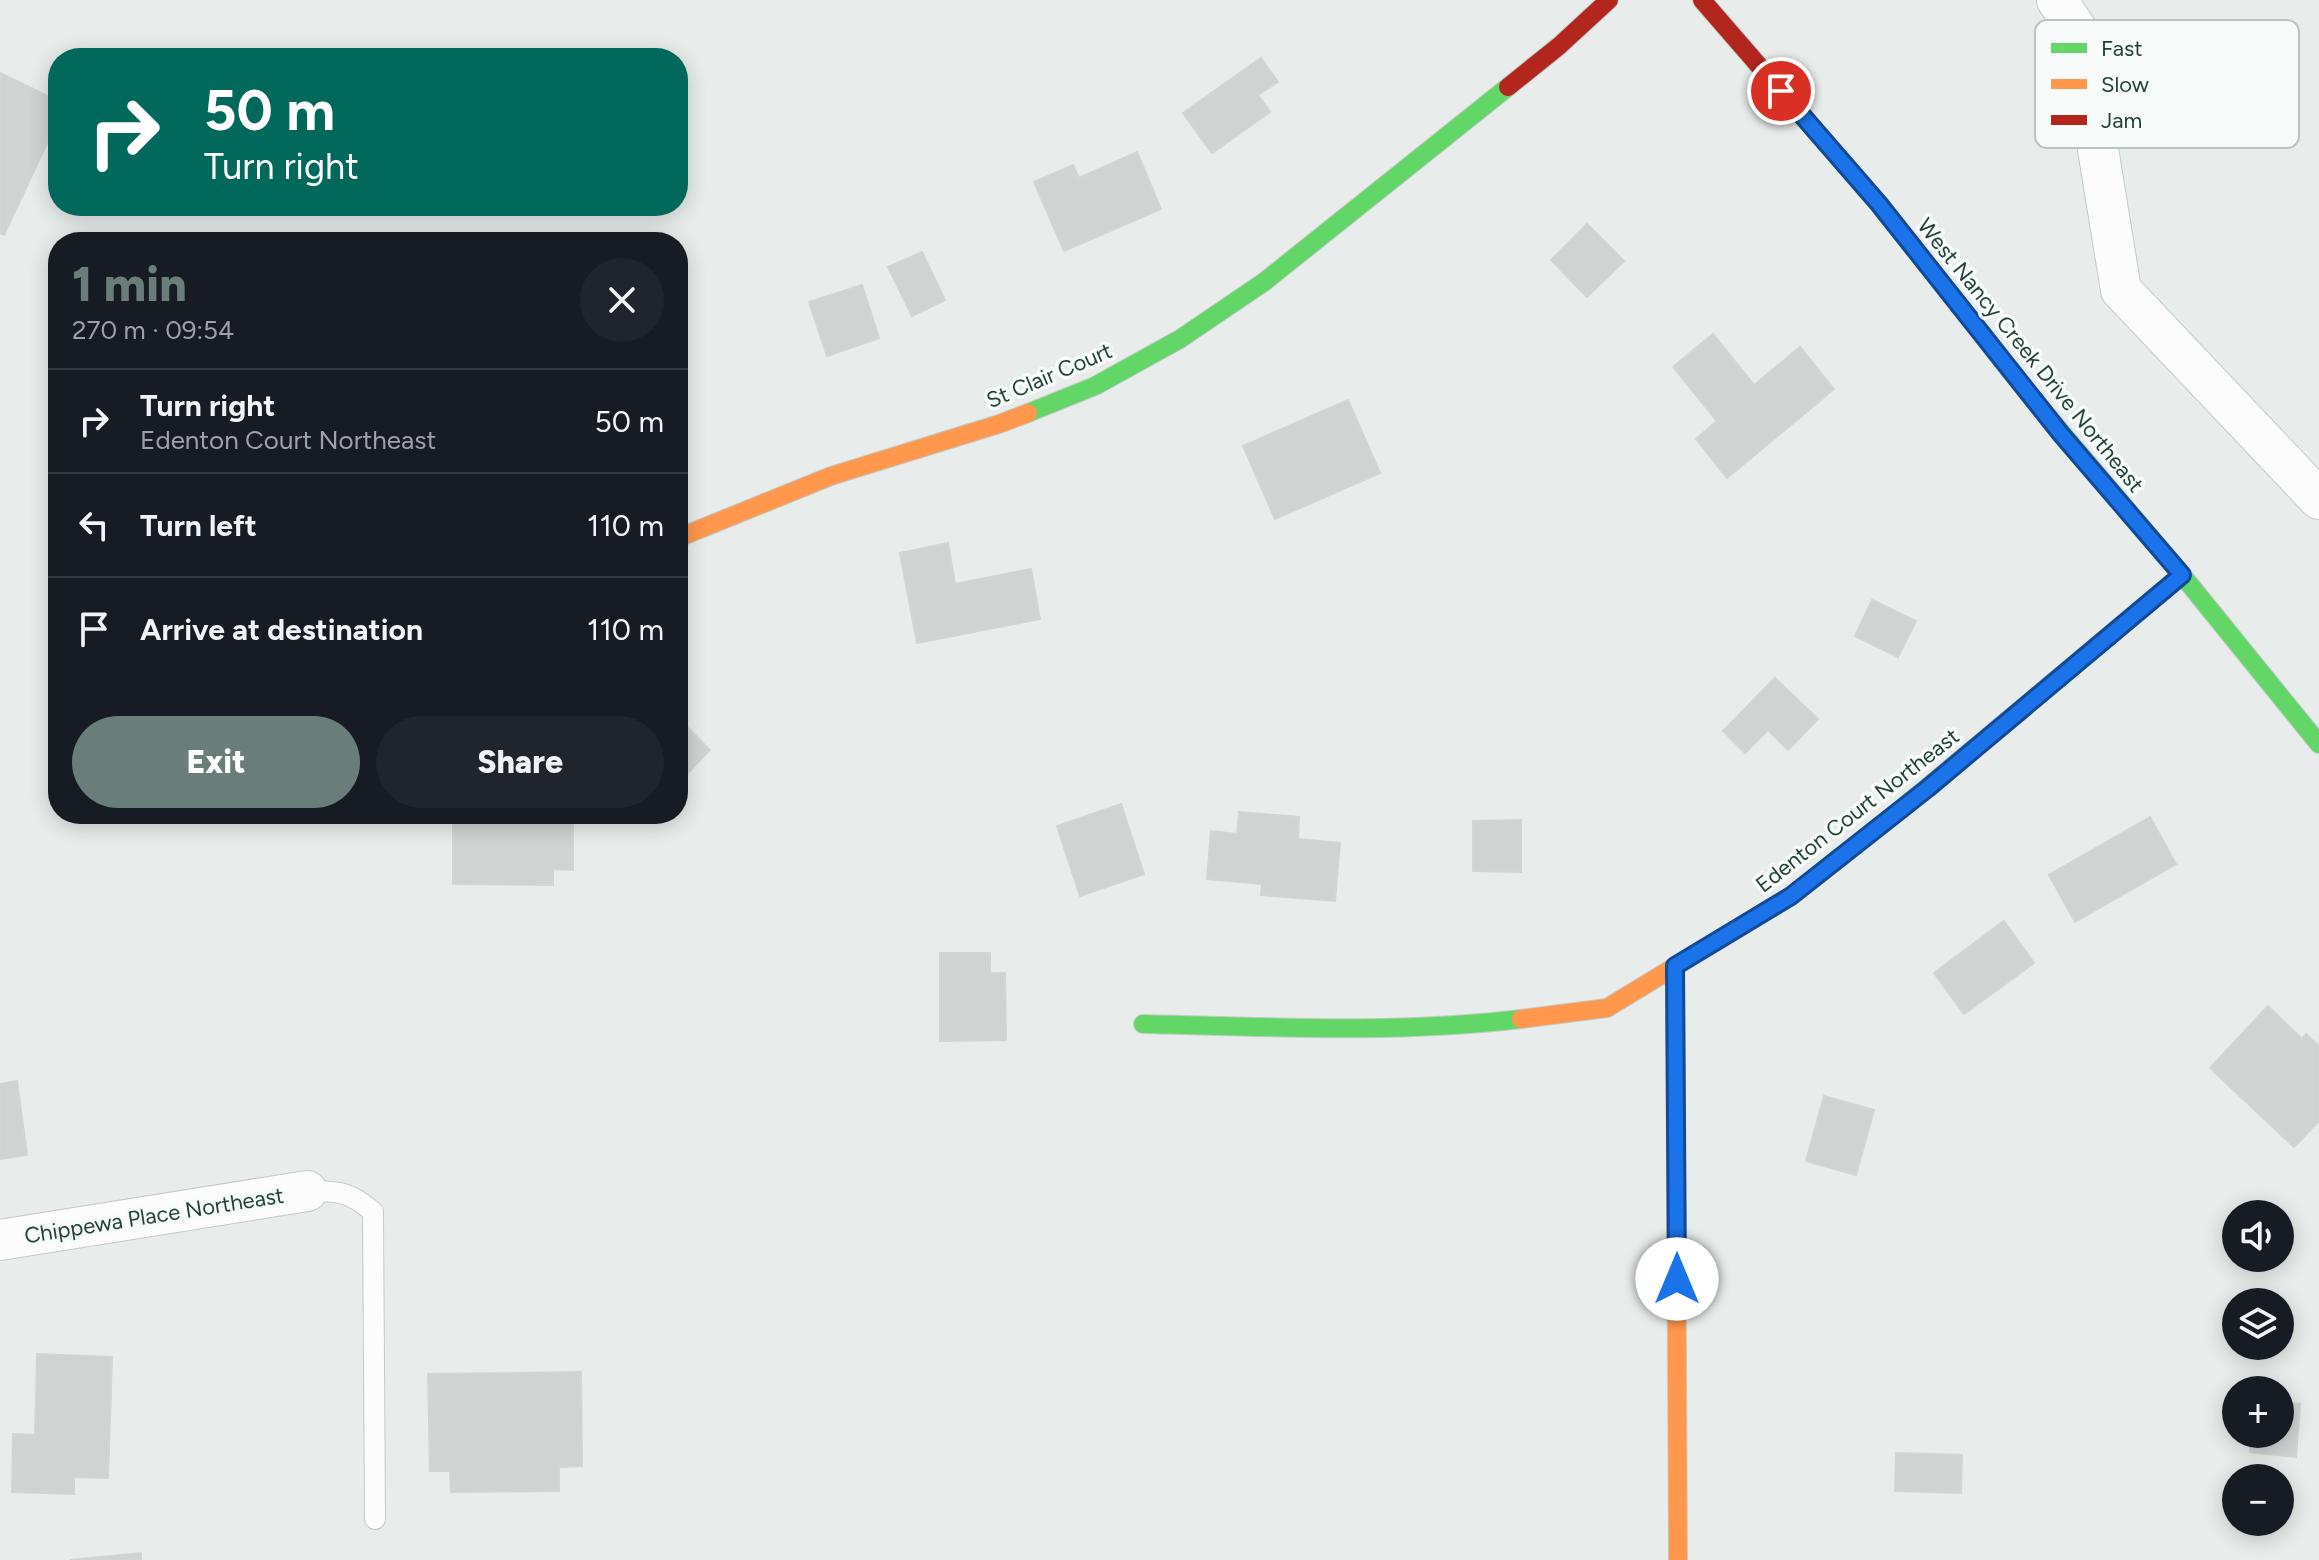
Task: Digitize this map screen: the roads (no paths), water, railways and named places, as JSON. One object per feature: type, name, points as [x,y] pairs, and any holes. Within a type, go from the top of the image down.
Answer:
[{"type":"street","name":"St Clair Court","points":[[688,534],[831,476],[999,424],[1095,386],[1180,339],[1264,282],[1559,46],[1609,0]]},
{"type":"street","name":"West Nancy Creek Drive Northeast","points":[[1702,0],[1879,204],[2061,434],[2182,575],[2319,744]]},
{"type":"street","points":[[2057,0],[2070,20]]},
{"type":"street","points":[[2098,148],[2121,290],[2319,499]]},
{"type":"street","name":"Edenton Court Northeast","points":[[1143,1024],[1308,1028],[1460,1026],[1607,1008],[1791,896],[1928,788],[2182,575]]},
{"type":"street","points":[[1675,966],[1678,1560]]},
{"type":"street","name":"Chippewa Place Northeast","points":[[0,1240],[307,1191]]},
{"type":"lane","points":[[307,1191],[340,1191],[359,1198],[373,1212],[375,1519]]}]
